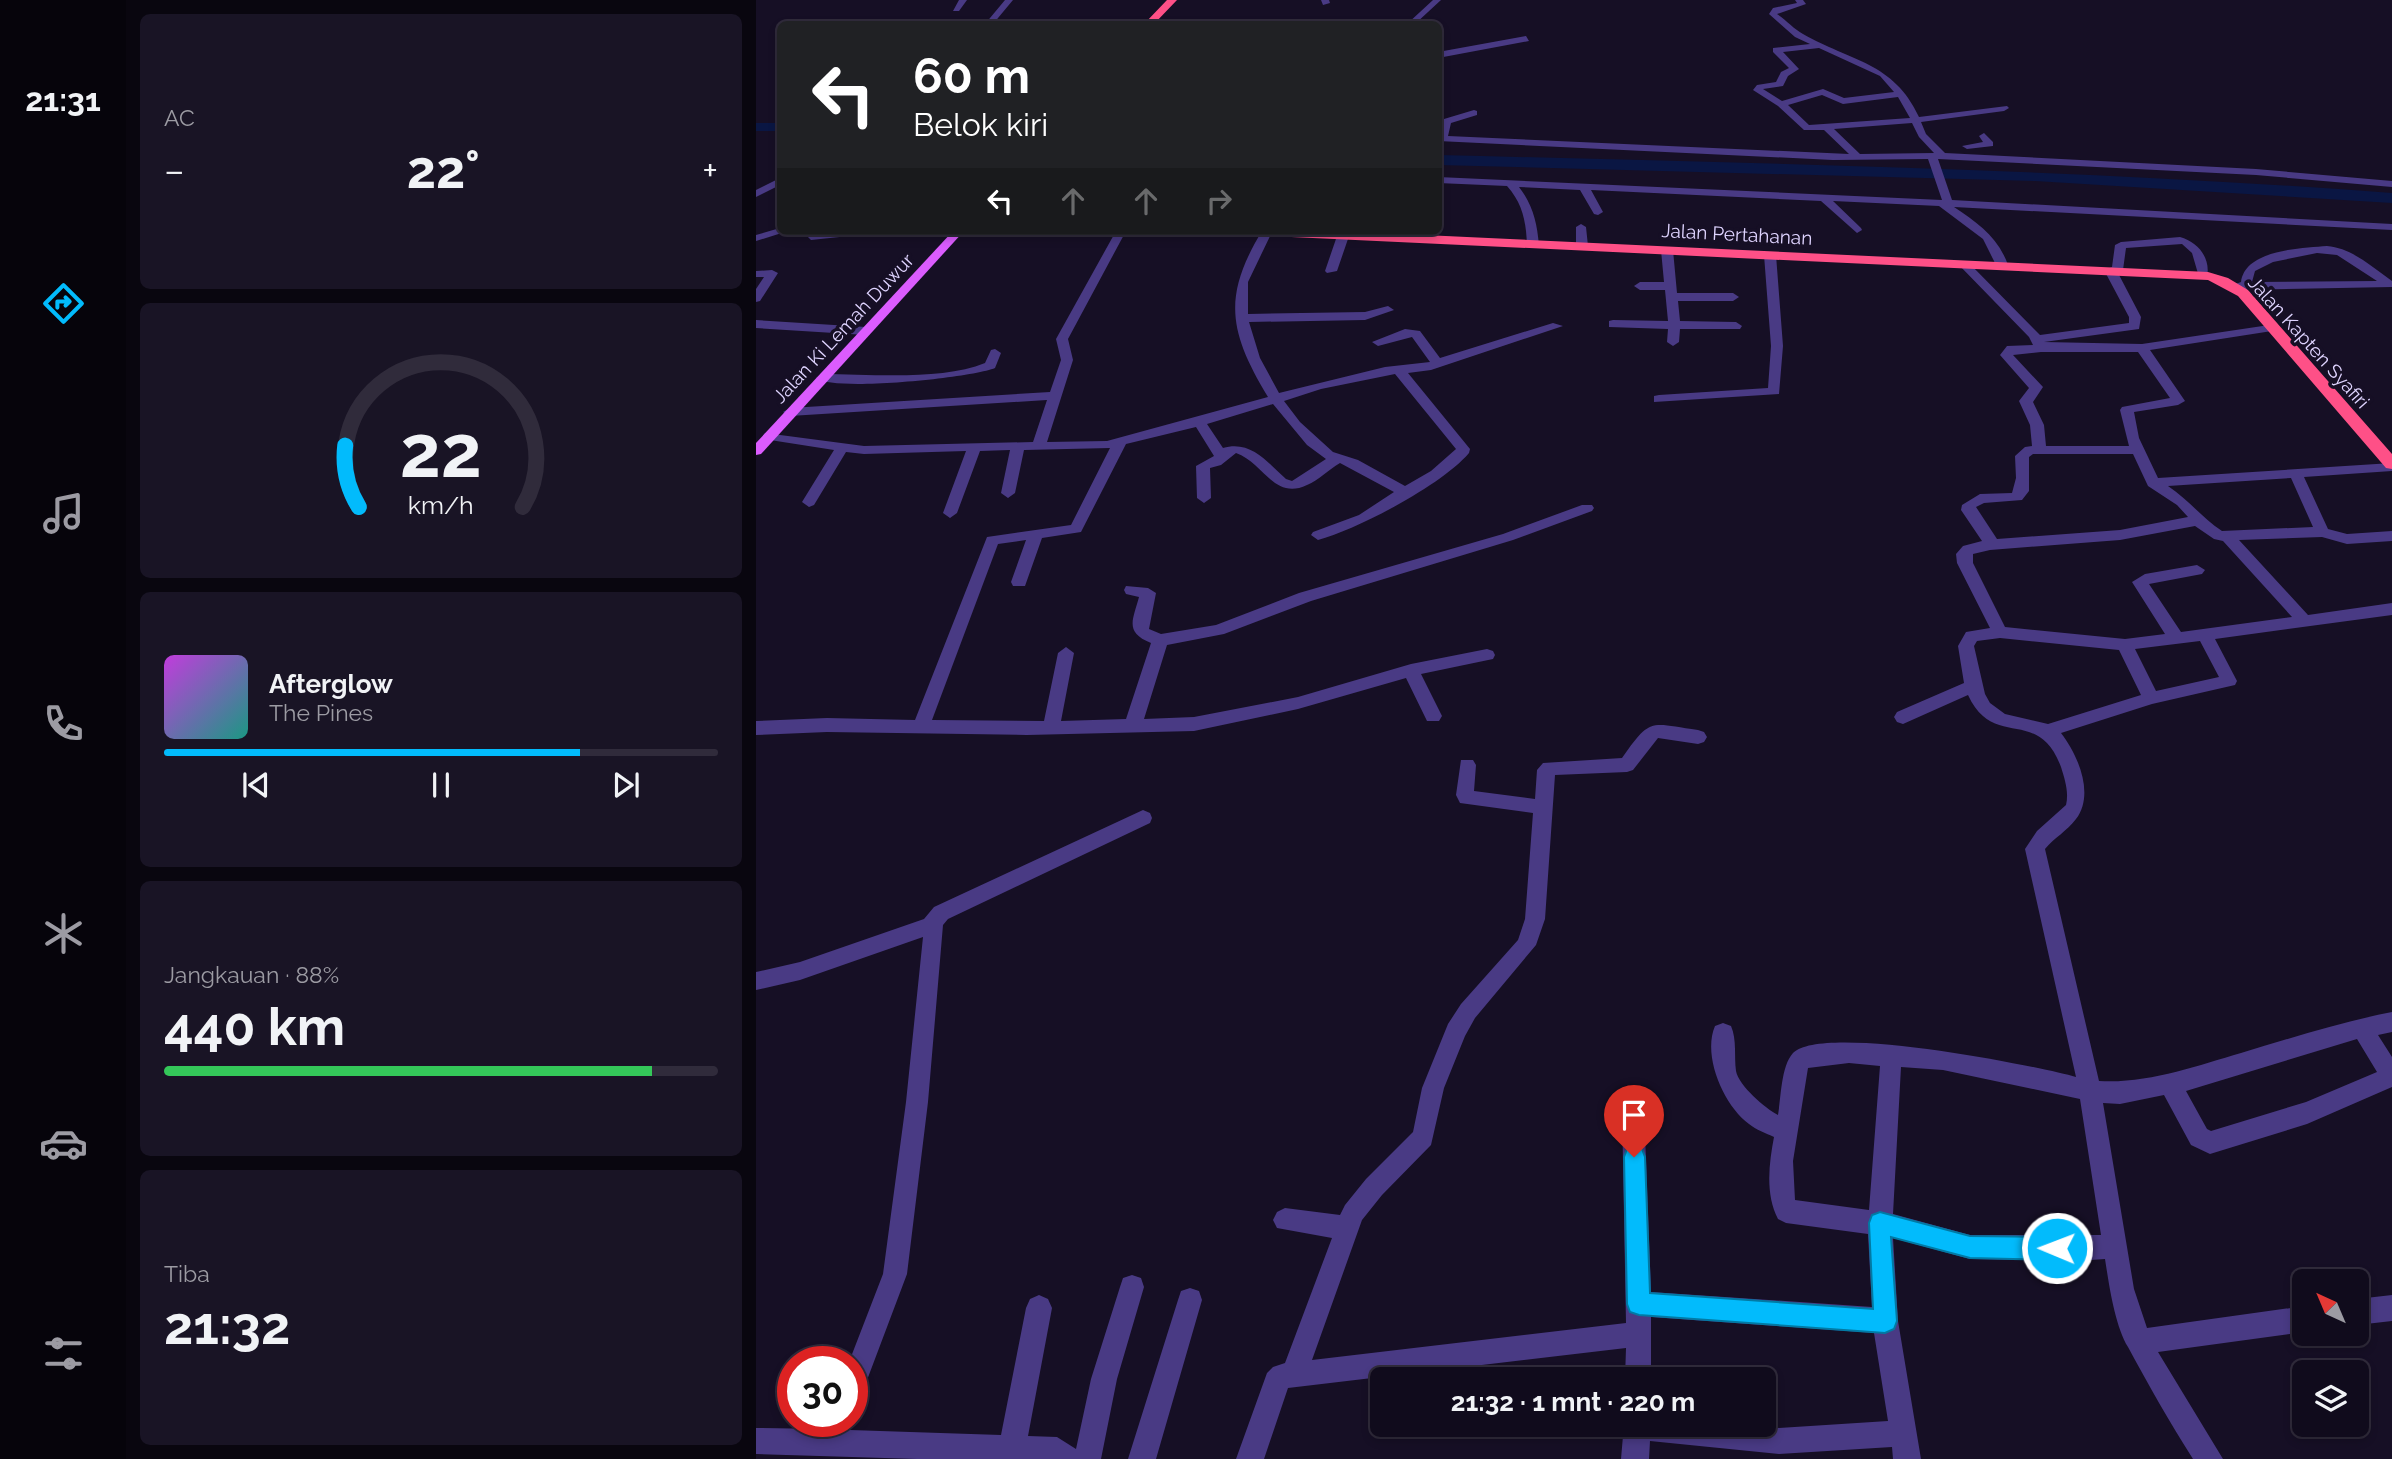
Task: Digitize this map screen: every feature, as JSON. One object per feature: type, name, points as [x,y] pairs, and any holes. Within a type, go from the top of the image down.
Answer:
[{"type":"highway","points":[[1152,21],[1172,0]]},
{"type":"highway","name":"Jalan Pertahanan","points":[[1324,235],[2114,270],[2203,275],[2235,284]]},
{"type":"highway","name":"Jalan Kapten Syafiri","points":[[2235,284],[2392,465]]},
{"type":"main road","name":"Jalan Ki Lemah Duwur","points":[[756,451],[955,235]]},
{"type":"street","points":[[956,9],[963,0]]},
{"type":"street","points":[[992,21],[1009,0]]},
{"type":"street","points":[[1413,21],[1437,0]]},
{"type":"street","points":[[1799,0],[1802,4],[1778,6],[1773,14],[1791,30],[1883,74],[1901,94],[1922,135],[1932,145],[1945,203],[1990,239],[1998,251],[2002,265]]},
{"type":"street","points":[[1442,55],[1526,40]]},
{"type":"street","points":[[1819,45],[1776,50],[1795,69],[1784,74],[1780,84],[1760,87],[1758,90],[1781,104],[1804,127],[1915,120],[2004,108]]},
{"type":"street","points":[[1781,104],[1823,92],[1843,100],[1901,94]]},
{"type":"street","points":[[1442,134],[1449,120],[1474,113]]},
{"type":"street","points":[[1826,126],[1858,157]]},
{"type":"street","points":[[1932,145],[1990,144],[1984,136]]},
{"type":"street","points":[[1442,138],[2256,172],[2392,184]]},
{"type":"street","points":[[1442,180],[2392,227]]},
{"type":"street","points":[[756,194],[777,183]]},
{"type":"street","points":[[1510,183],[1523,196],[1529,209],[1533,245]]},
{"type":"street","points":[[1584,187],[1598,212]]},
{"type":"street","points":[[1825,199],[1857,230]]},
{"type":"street","points":[[1581,227],[1581,246]]},
{"type":"street","points":[[756,238],[777,233]]},
{"type":"street","points":[[1040,445],[1067,360],[1062,339],[1119,235]]},
{"type":"street","points":[[1265,235],[1245,273],[1241,290],[1241,318],[1249,348],[1276,397],[1302,433],[1325,453],[1353,463],[1405,492]]},
{"type":"street","points":[[1331,271],[1343,236]]},
{"type":"street","points":[[2039,450],[2037,425],[2026,401],[2036,387],[2006,355],[2011,349],[2134,326],[2137,323],[2135,317],[2114,270],[2121,245],[2180,240],[2189,242],[2198,252],[2203,275]]},
{"type":"street","points":[[1667,250],[1674,324],[1673,342]]},
{"type":"street","points":[[2235,284],[2262,262],[2330,250],[2390,284]]},
{"type":"street","points":[[1659,399],[1774,391],[1777,346],[1770,255]]},
{"type":"street","points":[[1964,264],[2040,344],[2142,348],[2272,327]]},
{"type":"street","points":[[756,274],[772,273],[756,298]]},
{"type":"street","points":[[2235,284],[2390,284]]},
{"type":"street","points":[[1640,286],[1733,297]]},
{"type":"street","points":[[1241,318],[1365,316],[1388,310]]},
{"type":"street","points":[[756,324],[866,331]]},
{"type":"street","points":[[1613,324],[1736,326]]},
{"type":"street","points":[[770,436],[841,449],[901,450],[1120,443],[1199,422],[1276,397],[1349,379],[1399,370],[1422,369],[1557,326]]},
{"type":"street","points":[[1378,342],[1405,333],[1416,334],[1437,363]]},
{"type":"street","points":[[2142,348],[2178,401],[2127,410],[2132,438],[2153,483],[2182,502],[2210,532],[2226,535],[2322,532],[2347,539],[2392,536]]},
{"type":"street","points":[[822,378],[921,377],[977,371],[991,365],[995,353]]},
{"type":"street","points":[[1318,535],[1364,518],[1436,474],[1462,453],[1463,449],[1449,429],[1399,370]]},
{"type":"street","points":[[790,412],[1055,396]]},
{"type":"street","points":[[1199,422],[1221,455]]},
{"type":"street","points":[[922,727],[992,540],[1078,527],[1120,443]]},
{"type":"street","points":[[950,513],[975,446]]},
{"type":"street","points":[[1008,494],[1018,446]]},
{"type":"street","points":[[809,502],[841,449]]},
{"type":"street","points":[[1205,498],[1202,467],[1216,462],[1221,455],[1234,450],[1247,452],[1266,465],[1278,481],[1289,486],[1306,481],[1322,466],[1338,459]]},
{"type":"street","points":[[1989,545],[1989,537],[1968,510],[1969,505],[1979,499],[2012,498],[2023,492],[2025,486],[2022,456],[2030,450],[2138,450]]},
{"type":"street","points":[[2153,483],[2392,465]]},
{"type":"street","points":[[2295,472],[2322,532]]},
{"type":"street","points":[[1132,590],[1148,593],[1140,630],[1160,640],[1219,630],[1305,597],[1508,537],[1587,508]]},
{"type":"street","points":[[2000,632],[1965,563],[1964,554],[1968,550],[1989,545],[2120,535],[2200,520]]},
{"type":"street","points":[[1019,582],[1036,534]]},
{"type":"street","points":[[2226,535],[2305,621]]},
{"type":"street","points":[[2176,637],[2140,583],[2146,579],[2197,570]]},
{"type":"street","points":[[2209,1459],[2138,1342],[2128,1316],[2090,1091],[2035,849],[2042,837],[2067,817],[2074,807],[2077,793],[2066,752],[2058,740],[2047,731],[2030,723],[1991,715],[1984,708],[1973,685],[1965,646],[1972,636],[2000,632],[2125,645],[2392,608]]},
{"type":"street","points":[[2047,731],[2151,698],[2229,681],[2204,633]]},
{"type":"street","points":[[1133,725],[1160,640]]},
{"type":"street","points":[[2125,645],[2151,698]]},
{"type":"street","points":[[1051,727],[1066,653]]},
{"type":"street","points":[[756,728],[827,724],[922,727],[1194,724],[1298,703],[1411,670],[1488,655]]},
{"type":"street","points":[[1411,670],[1433,716]]},
{"type":"street","points":[[1903,717],[1973,685]]},
{"type":"street","points":[[1293,1375],[1353,1213],[1374,1187],[1423,1137],[1433,1088],[1456,1031],[1468,1011],[1526,944],[1535,919],[1544,775],[1549,768],[1627,765],[1642,742],[1656,732],[1698,737]]},
{"type":"street","points":[[1466,765],[1467,798],[1542,807]]},
{"type":"street","points":[[756,981],[800,971],[931,925],[941,913],[1143,818]]},
{"type":"street","points":[[868,1346],[895,1274],[918,1089],[934,928],[931,925]]},
{"type":"street","points":[[2115,1246],[2076,1249],[1970,1247],[1880,1223],[1786,1211],[1783,1205],[1781,1161],[1798,1064],[1803,1058],[1849,1053],[1943,1060],[2049,1080],[2090,1091],[2120,1093],[2170,1084],[2392,1021]]},
{"type":"street","points":[[2170,1084],[2199,1137],[2210,1143],[2307,1113],[2386,1079],[2389,1072],[2364,1029]]},
{"type":"street","points":[[1723,1033],[1726,1078],[1756,1116],[1785,1130]]},
{"type":"street","points":[[1891,1058],[1880,1223],[1885,1321],[1907,1459]]},
{"type":"street","points":[[1633,1108],[1639,1367]]},
{"type":"street","points":[[1285,1220],[1348,1228]]},
{"type":"street","points":[[1087,1459],[1104,1379],[1132,1287]]},
{"type":"street","points":[[1142,1459],[1190,1300]]},
{"type":"street","points":[[1639,1304],[1885,1321]]},
{"type":"street","points":[[1012,1450],[1039,1308]]},
{"type":"street","points":[[2370,1311],[2392,1308]]},
{"type":"street","points":[[2138,1342],[2292,1321]]},
{"type":"street","points":[[1250,1459],[1276,1382],[1282,1376],[1640,1334]]},
{"type":"street","points":[[1744,1437],[1779,1441],[1901,1433]]},
{"type":"street","points":[[868,1434],[1012,1450],[1057,1450],[1068,1459]]},
{"type":"street","points":[[756,1441],[788,1437]]},
{"type":"street","points":[[1635,1459],[1636,1437]]},
{"type":"waterway","points":[[756,127],[777,127]]},
{"type":"waterway","points":[[1442,160],[2035,176],[2392,198]]},
{"type":"route","points":[[1634,1157],[1639,1304],[1885,1321],[1880,1223],[1970,1247],[2057,1248]]}]
